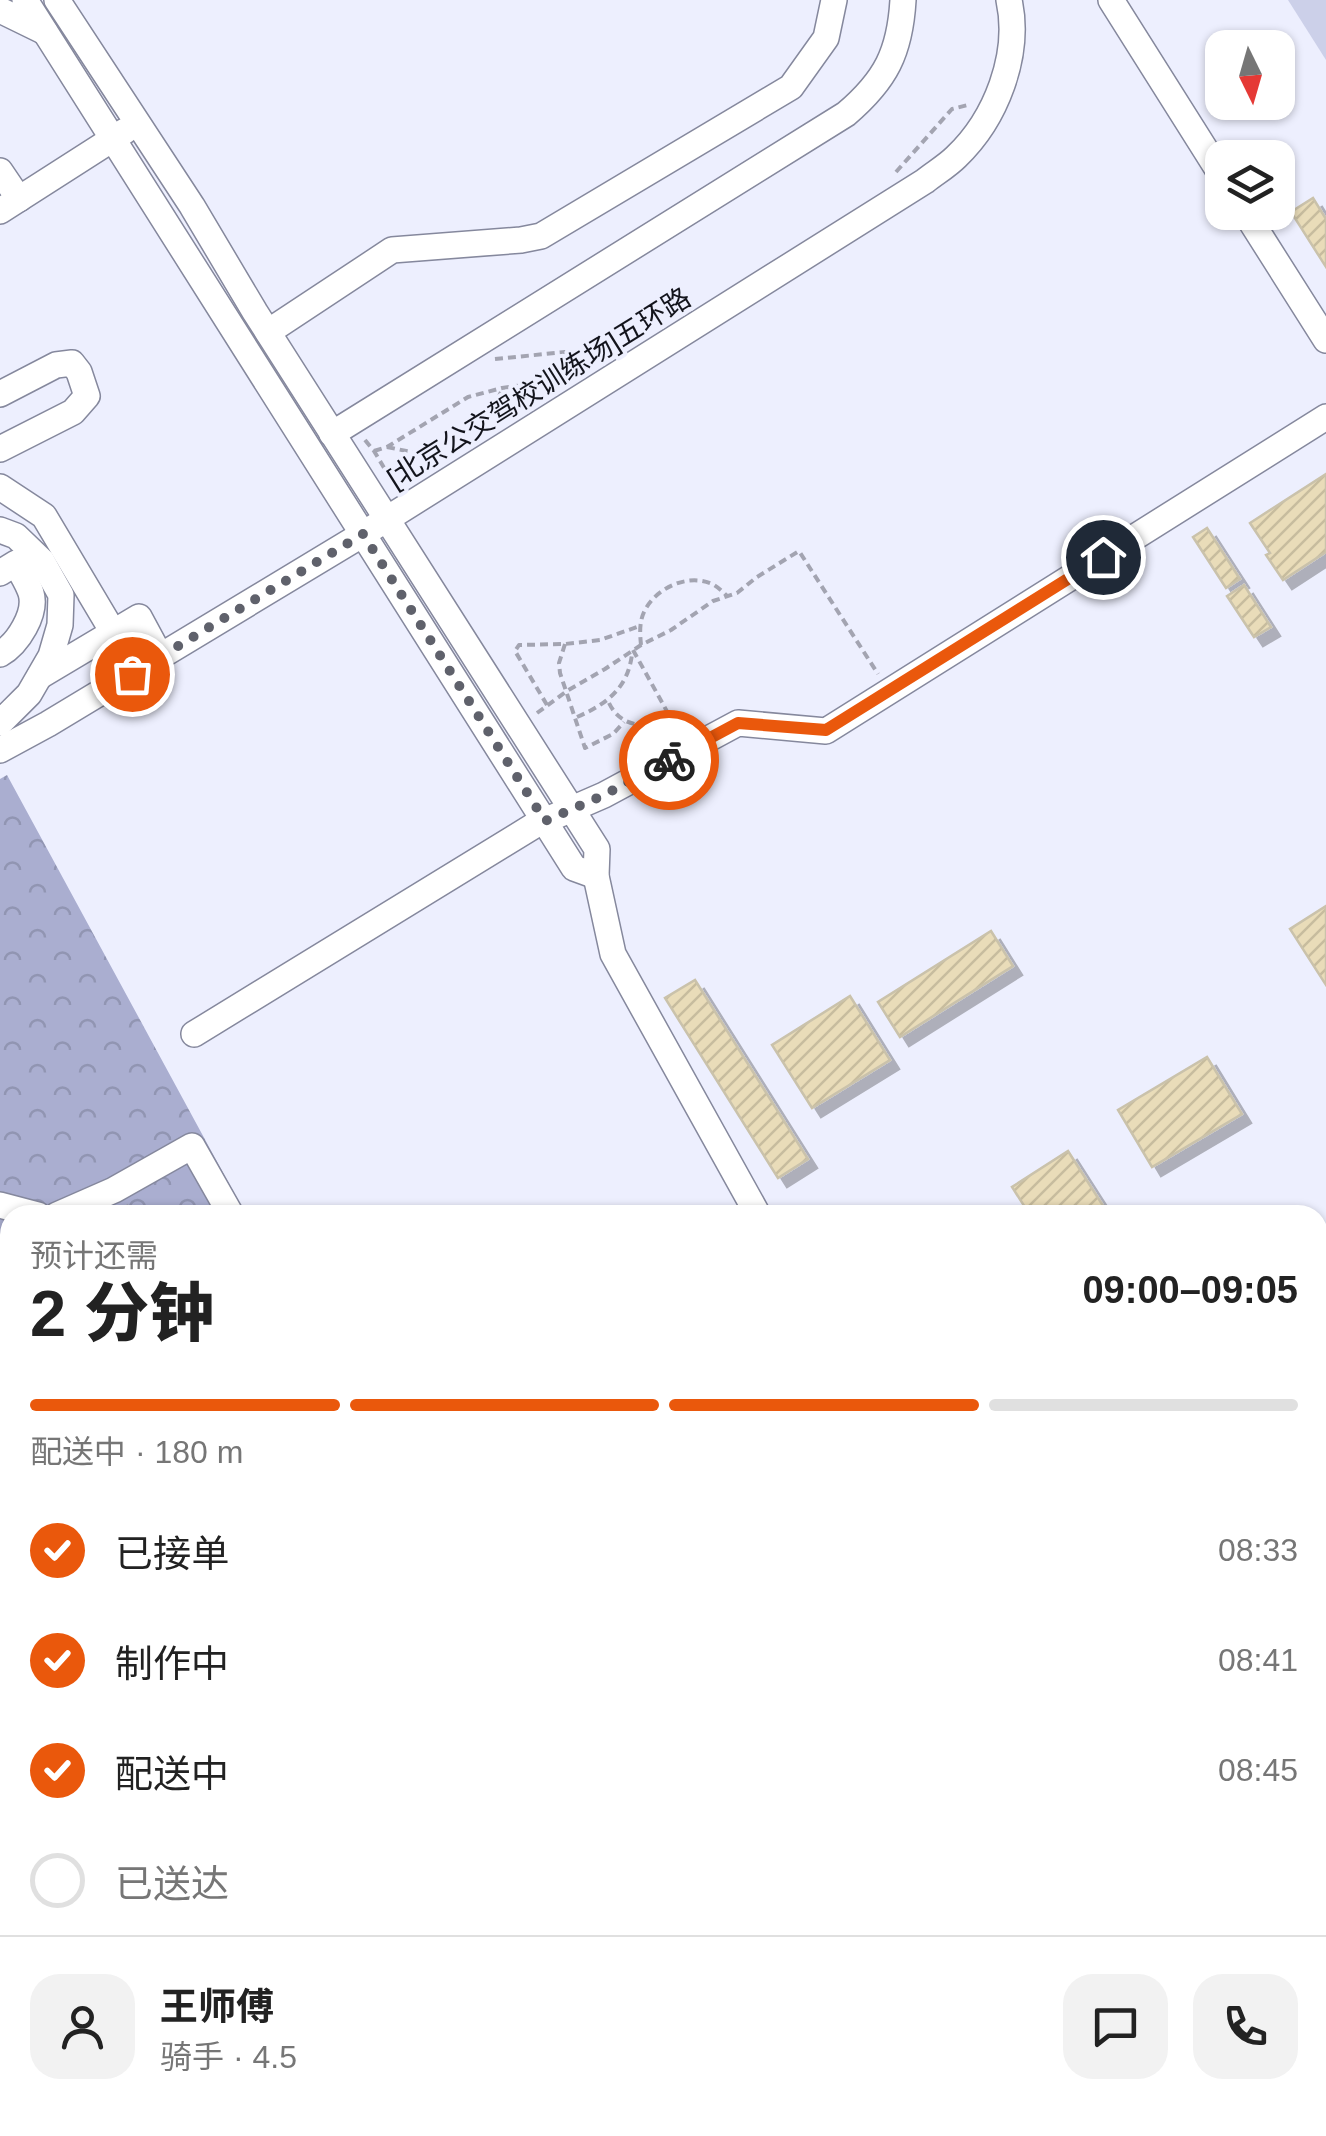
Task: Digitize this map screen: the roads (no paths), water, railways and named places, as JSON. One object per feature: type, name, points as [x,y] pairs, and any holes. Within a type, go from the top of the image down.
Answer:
[{"type":"street","points":[[25,0],[574,868],[596,876]]},
{"type":"street","points":[[268,332],[392,250],[541,236],[791,88],[826,38],[834,0]]},
{"type":"street","points":[[332,434],[846,114],[880,81],[892,58],[901,30],[903,0]]},
{"type":"street","name":"[北京公交驾校训练场]五环路","points":[[0,750],[363,534],[926,181],[957,156],[978,131],[997,98],[1008,66],[1012,37],[1009,0]]},
{"type":"street","points":[[1111,0],[1205,149]]},
{"type":"street","points":[[64,6],[597,849],[596,876],[613,954],[752,1205]]},
{"type":"street","points":[[0,10],[45,32]]},
{"type":"street","points":[[0,171],[9,205],[137,123]]},
{"type":"street","points":[[1257,230],[1326,340]]},
{"type":"street","points":[[0,394],[56,364],[72,363],[80,372],[87,396],[73,412],[0,448]]},
{"type":"street","points":[[194,1034],[545,821],[604,795],[738,723],[826,730],[1326,416]]},
{"type":"street","points":[[0,487],[44,516],[113,632]]},
{"type":"street","points":[[0,530],[16,536],[42,561],[61,595],[60,625],[51,656],[29,694],[0,724]]},
{"type":"street","points":[[0,573],[16,564],[32,596],[29,619],[8,650],[0,654]]},
{"type":"street","points":[[40,676],[139,617],[160,656]]},
{"type":"street","points":[[80,1205],[192,1146],[226,1205]]}]
